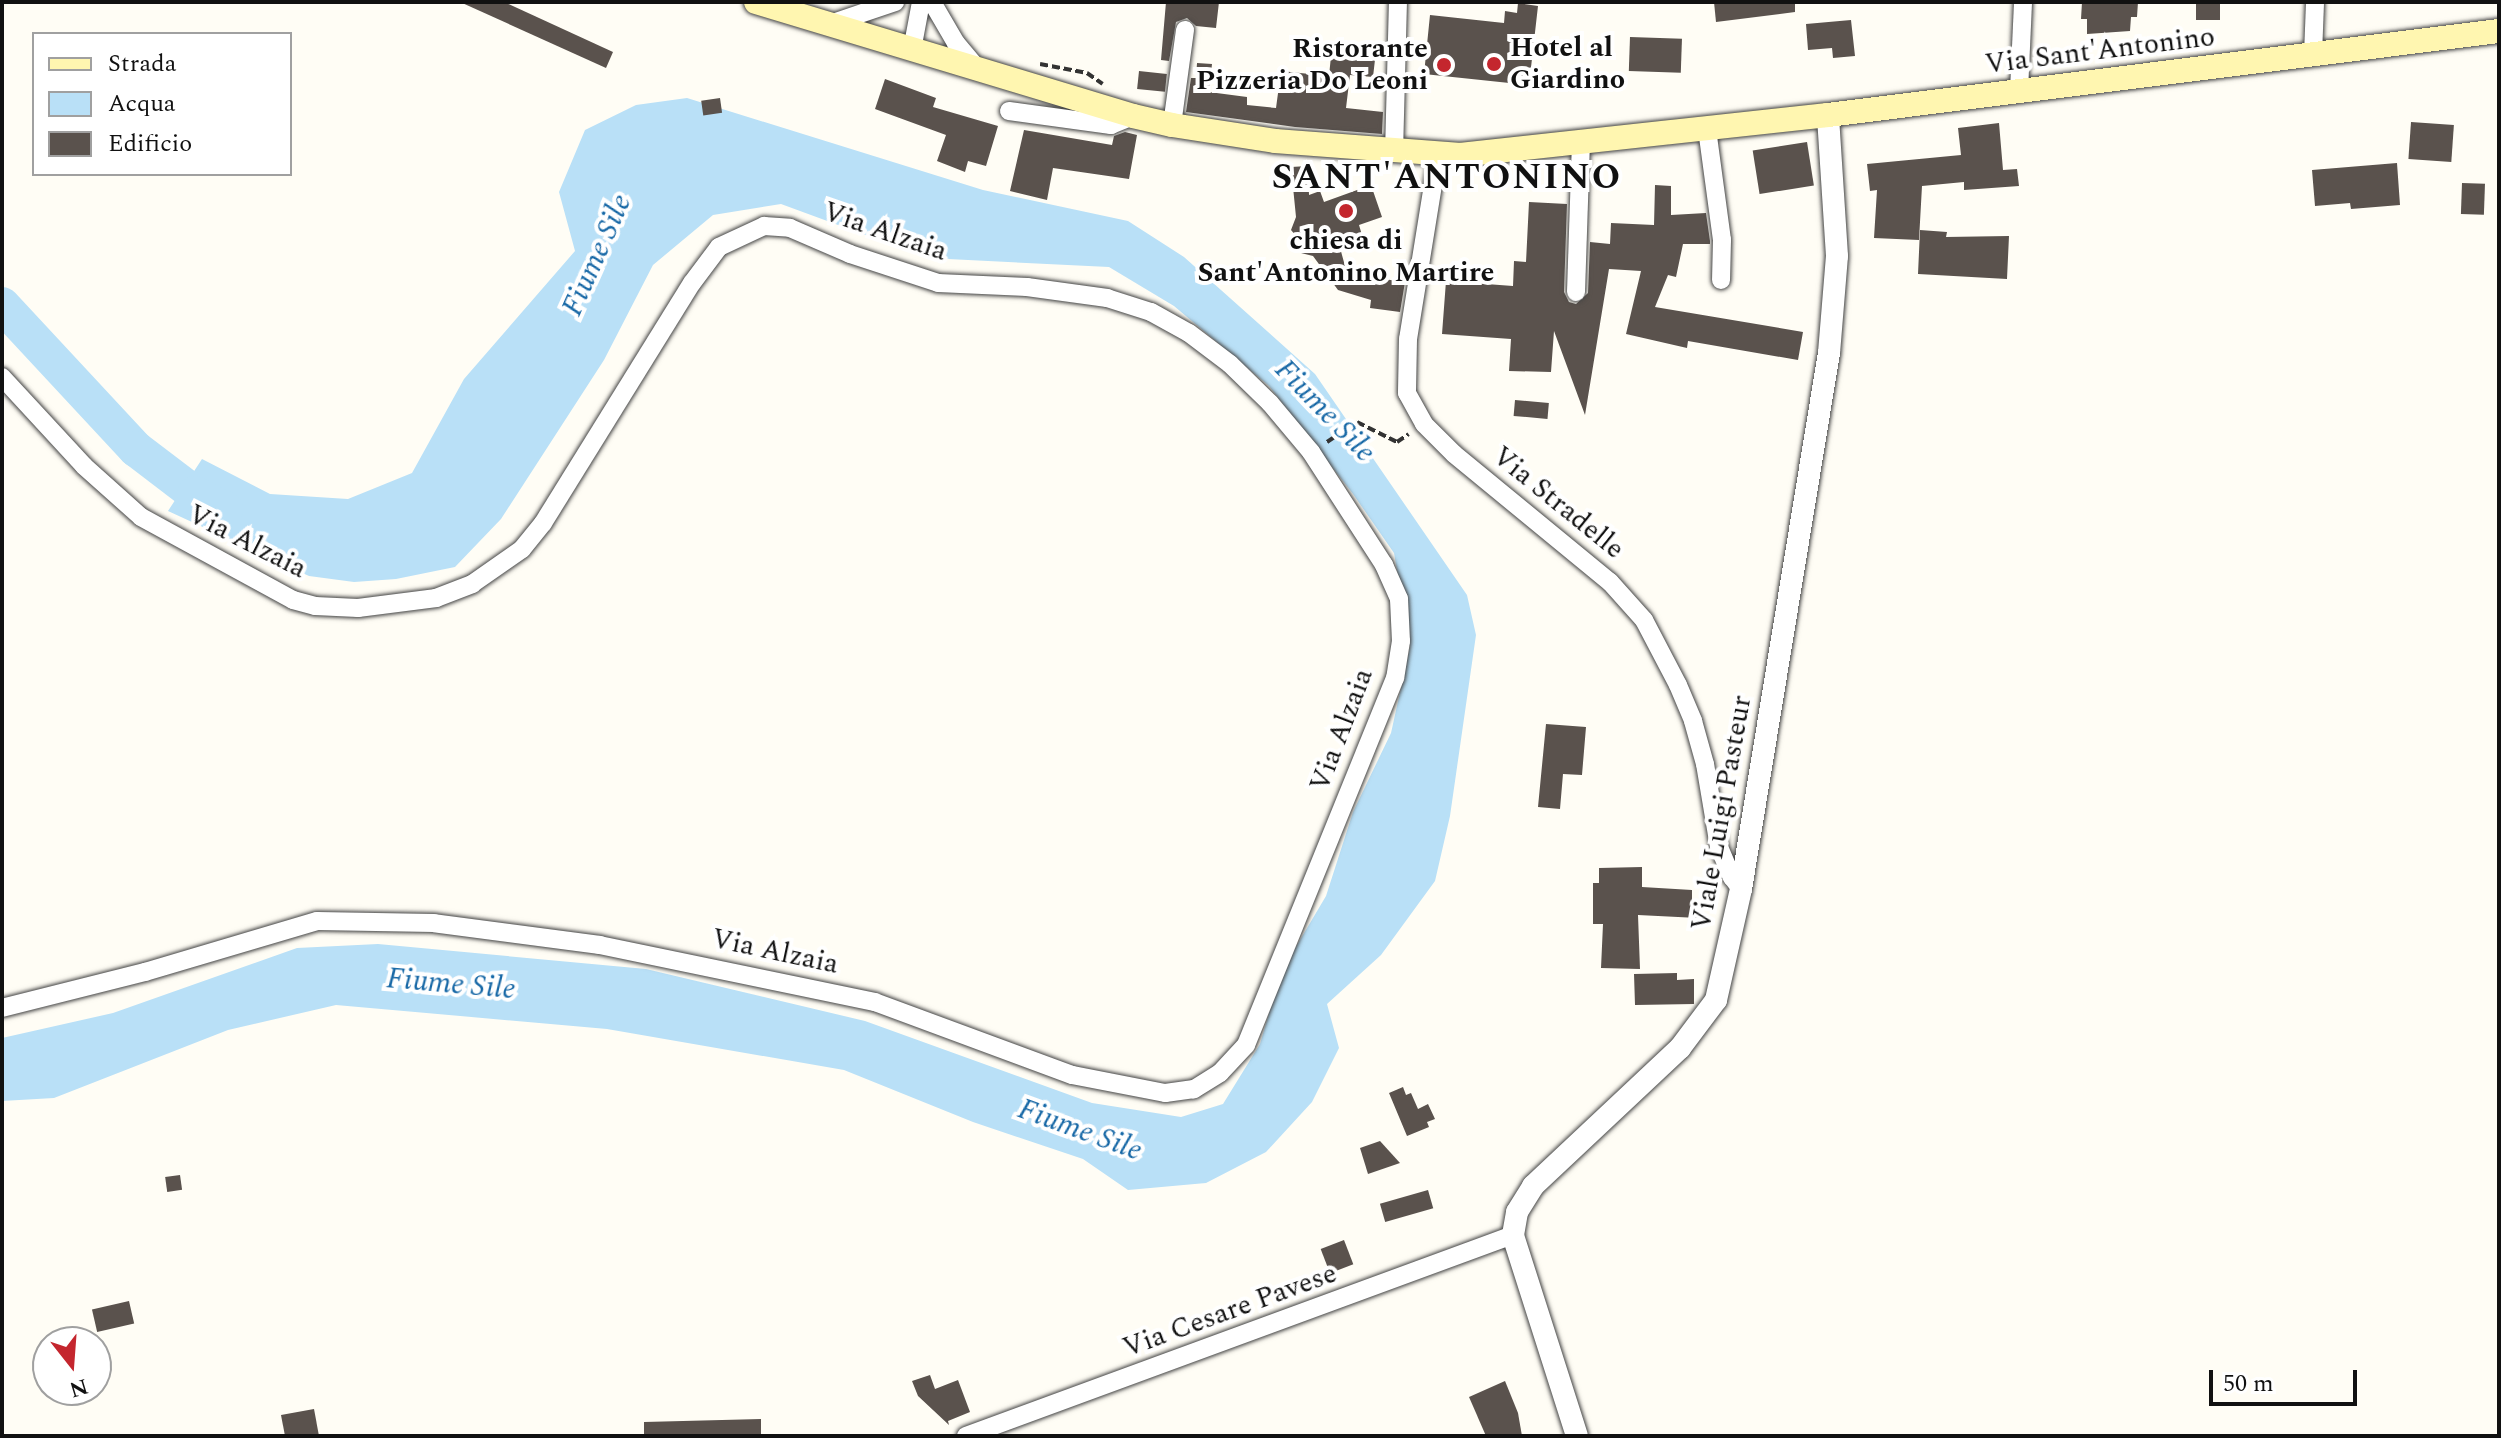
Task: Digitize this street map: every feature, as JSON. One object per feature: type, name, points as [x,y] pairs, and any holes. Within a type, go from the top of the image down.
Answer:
[{"type":"main road","name":"Via Sant'Antonino","points":[[756,2],[1133,116],[1172,125],[1250,138],[1394,153],[1438,154],[1581,143],[1828,115],[2499,31]]},
{"type":"street","points":[[828,24],[874,12],[895,2]]},
{"type":"street","points":[[912,50],[921,2]]},
{"type":"street","points":[[932,2],[956,43],[978,69]]},
{"type":"street","points":[[1394,153],[1398,2]]},
{"type":"street","points":[[2019,91],[2023,2]]},
{"type":"street","points":[[2313,55],[2315,2]]},
{"type":"street","points":[[1172,125],[1185,30]]},
{"type":"street","name":"Via Sant'Antonino","points":[[1009,111],[1111,125],[1133,116]]},
{"type":"street","name":"Viale Luigi Pasteur","points":[[1513,1235],[1517,1212],[1533,1186],[1680,1048],[1716,1000],[1741,889],[1829,353],[1837,256],[1828,115]]},
{"type":"street","points":[[1707,129],[1722,240],[1721,280]]},
{"type":"street","points":[[1576,292],[1581,143]]},
{"type":"street","name":"Via Stradelle","points":[[1438,154],[1408,339],[1407,393],[1424,424],[1454,454],[1610,582],[1644,620],[1693,721],[1705,764],[1719,847],[1732,877],[1741,889]]},
{"type":"street","name":"Via Alzaia","points":[[2,377],[84,466],[141,517],[293,600],[315,606],[358,608],[424,600],[472,584],[522,549],[551,510],[692,283],[719,247],[764,226],[790,228],[850,254],[938,283],[1027,287],[1107,298],[1151,312],[1189,333],[1230,364],[1270,403],[1311,452],[1384,565],[1399,599],[1401,641],[1395,678],[1246,1045],[1220,1073],[1194,1089],[1165,1093],[1072,1075],[875,1002],[600,945],[434,923],[317,921],[87,988],[2,1008]]},
{"type":"street","points":[[1513,1235],[1577,1436]]},
{"type":"street","name":"Via Cesare Pavese","points":[[966,1436],[1003,1426],[1513,1235]]},
{"type":"path","points":[[1038,64],[1055,64],[1091,76],[1116,93],[1107,108]]},
{"type":"path","points":[[1324,444],[1357,422],[1397,442],[1424,424]]},
{"type":"water","points":[[687,98],[983,190],[1128,221],[1184,257],[1315,374],[1467,595],[1476,635],[1450,816],[1435,881],[1381,955],[1327,1004],[1339,1048],[1312,1102],[1266,1152],[1206,1183],[1128,1190],[1083,1159],[973,1122],[844,1070],[607,1029],[336,1005],[228,1030],[54,1098],[2,1101],[2,1038],[113,1013],[297,948],[378,944],[646,969],[865,1021],[1092,1103],[1181,1117],[1223,1104],[1260,1044],[1281,972],[1326,896],[1353,812],[1391,733],[1410,647],[1394,553],[1353,494],[1269,386],[1174,306],[1109,267],[928,258],[781,204],[713,215],[653,265],[604,360],[501,519],[455,567],[396,579],[354,582],[309,576],[168,511],[202,459],[270,494],[348,499],[412,473],[464,379],[575,251],[559,192],[585,130],[636,105]]},
{"type":"building","points":[[460,2],[504,2],[613,52],[606,68]]},
{"type":"building","points":[[1166,2],[1219,2],[1216,28],[1196,26],[1187,18],[1176,22],[1169,61],[1161,60]]},
{"type":"building","points":[[1714,2],[1795,2],[1795,12],[1716,22]]},
{"type":"building","points":[[2082,2],[2138,2],[2137,17],[2131,17],[2130,31],[2087,34],[2087,19],[2081,19]]},
{"type":"building","points":[[2196,2],[2220,2],[2220,20],[2196,20]]},
{"type":"building","points":[[1518,3],[1538,6],[1529,85],[1424,74],[1430,15],[1504,23],[1505,11],[1517,13]]},
{"type":"building","points":[[1851,20],[1855,56],[1833,58],[1832,48],[1808,50],[1806,24]]},
{"type":"building","points":[[1630,37],[1682,39],[1681,73],[1629,71]]},
{"type":"building","points":[[1332,46],[1376,51],[1373,77],[1350,75],[1346,108],[1383,112],[1382,134],[1295,127],[1186,112],[1191,78],[1196,78],[1197,63],[1212,64],[1209,92],[1247,97],[1247,105],[1276,108],[1281,71],[1329,76]]},
{"type":"building","points":[[1139,71],[1167,74],[1165,92],[1137,89]]},
{"type":"building","points":[[885,79],[936,98],[933,107],[998,126],[986,166],[968,161],[965,172],[937,161],[946,135],[875,109]]},
{"type":"building","points":[[720,98],[722,113],[703,115],[701,101]]},
{"type":"building","points":[[2411,122],[2454,125],[2451,162],[2408,159]]},
{"type":"building","points":[[1999,123],[2003,170],[2017,169],[2019,186],[1964,190],[1964,182],[1922,186],[1919,240],[1874,238],[1877,190],[1870,191],[1867,164],[1961,155],[1958,128]]},
{"type":"building","points":[[1024,130],[1112,145],[1114,136],[1125,132],[1137,135],[1129,179],[1053,168],[1047,200],[1010,191]]},
{"type":"building","points":[[1807,142],[1814,185],[1760,194],[1753,151]]},
{"type":"building","points":[[2397,163],[2400,205],[2351,209],[2350,203],[2315,206],[2312,170]]},
{"type":"building","points":[[1308,166],[1309,195],[1320,191],[1324,202],[1371,185],[1382,217],[1359,225],[1362,235],[1339,244],[1345,266],[1355,275],[1405,282],[1400,312],[1370,308],[1371,300],[1338,290],[1313,256],[1301,253],[1302,243],[1291,230],[1296,217],[1291,167]]},
{"type":"building","points":[[2462,183],[2485,184],[2484,215],[2461,214]]},
{"type":"building","points":[[1655,185],[1671,186],[1671,215],[1706,213],[1710,244],[1683,244],[1676,277],[1668,275],[1655,307],[1803,332],[1798,360],[1688,341],[1687,348],[1626,334],[1641,271],[1609,269],[1585,415],[1554,331],[1551,372],[1509,371],[1511,339],[1442,334],[1446,281],[1513,286],[1514,261],[1526,262],[1529,202],[1567,204],[1564,292],[1569,302],[1576,304],[1588,293],[1590,242],[1610,244],[1611,223],[1654,225]]},
{"type":"building","points":[[1920,230],[1947,232],[1946,237],[2009,236],[2007,279],[1918,274]]},
{"type":"building","points":[[1515,400],[1549,403],[1547,419],[1514,416]]},
{"type":"building","points":[[1546,724],[1586,727],[1582,775],[1563,774],[1560,809],[1538,807]]},
{"type":"building","points":[[1642,867],[1642,887],[1692,890],[1692,902],[1698,903],[1698,918],[1638,915],[1640,969],[1601,968],[1603,924],[1593,924],[1593,883],[1599,883],[1599,868]]},
{"type":"building","points":[[1677,973],[1677,980],[1694,979],[1694,1004],[1635,1005],[1634,974]]},
{"type":"building","points":[[1403,1087],[1406,1095],[1411,1093],[1418,1109],[1428,1104],[1435,1119],[1427,1122],[1429,1127],[1407,1136],[1389,1093]]},
{"type":"building","points":[[1380,1141],[1400,1163],[1368,1174],[1360,1148]]},
{"type":"building","points":[[180,1175],[182,1190],[167,1192],[165,1177]]},
{"type":"building","points":[[1428,1190],[1433,1208],[1385,1222],[1380,1204]]},
{"type":"building","points":[[1344,1240],[1353,1264],[1330,1273],[1321,1249]]},
{"type":"building","points":[[129,1301],[134,1323],[112,1329],[112,1326],[96,1326],[92,1310]]},
{"type":"building","points":[[930,1375],[935,1389],[958,1380],[970,1412],[948,1421],[949,1425],[918,1396],[912,1381]]},
{"type":"building","points":[[1505,1381],[1518,1413],[1522,1436],[1486,1436],[1469,1397]]},
{"type":"building","points":[[314,1409],[319,1436],[285,1436],[281,1415]]},
{"type":"building","points":[[761,1419],[761,1436],[644,1436],[644,1422]]},
{"type":"waterway","name":"Fiume Sile","points":[[2,305],[136,449],[195,494],[225,509]]},
{"type":"place","name":"Hotel al Giardino","points":[[1494,64]]},
{"type":"place","name":"Ristorante Pizzeria Do Leoni","points":[[1444,65]]},
{"type":"place","name":"chiesa di Sant'Antonino Martire","points":[[1346,211]]},
{"type":"district","name":"SANT'ANTONINO","points":[[1447,178]]}]
